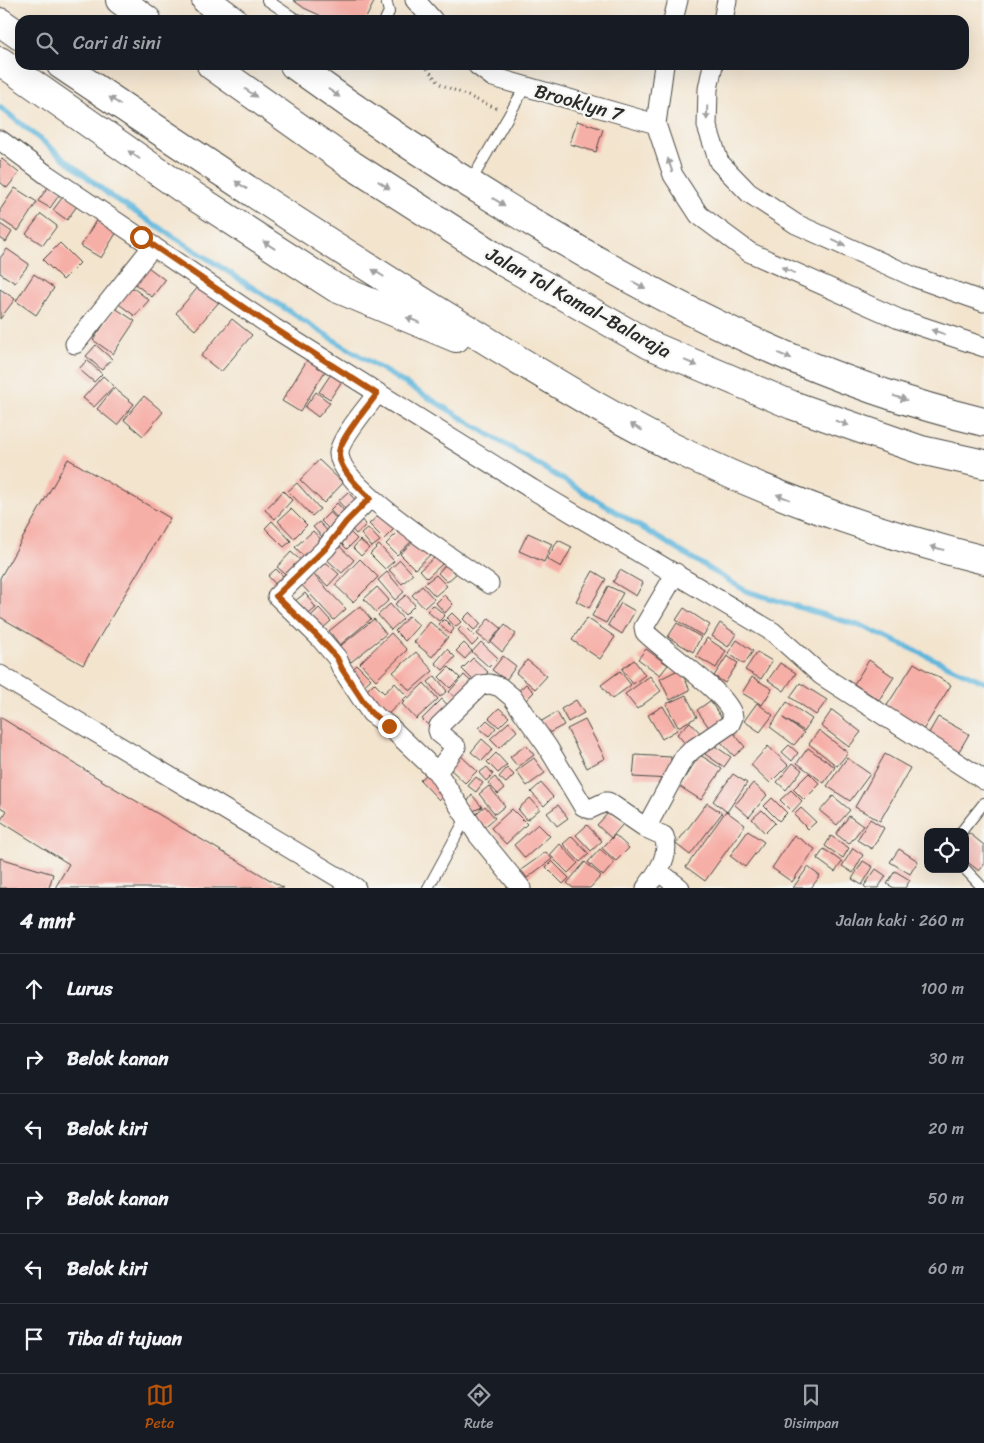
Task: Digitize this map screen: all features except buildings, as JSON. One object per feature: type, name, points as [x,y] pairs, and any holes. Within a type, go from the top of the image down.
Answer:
[{"type":"highway","points":[[120,0],[140,15]]},
{"type":"highway","points":[[206,0],[227,15]]},
{"type":"highway","points":[[210,0],[228,15]]},
{"type":"highway","points":[[0,22],[15,32]]},
{"type":"highway","points":[[0,62],[183,189],[336,288],[538,372]]},
{"type":"highway","points":[[69,70],[199,157],[406,291],[538,372],[619,418],[694,457],[778,495],[862,526],[984,560]]},
{"type":"highway","name":"Jalan Tol Kamal–Balaraja","points":[[218,70],[352,165],[489,252],[650,345],[792,405],[921,450],[984,464]]},
{"type":"highway","points":[[301,70],[391,133],[470,184],[589,257],[668,301],[747,340],[806,364],[912,402],[984,422]]},
{"type":"street","points":[[416,0],[430,15]]},
{"type":"street","points":[[674,15],[678,0]]},
{"type":"street","points":[[724,15],[727,0]]},
{"type":"street","name":"Brooklyn 7","points":[[483,70],[493,78],[656,124]]},
{"type":"street","points":[[663,70],[656,124],[673,175],[699,215],[749,252],[899,319],[984,347]]},
{"type":"street","points":[[712,70],[708,89],[706,126],[719,162],[749,193],[796,224],[914,277],[984,302]]},
{"type":"street","points":[[0,140],[46,175],[274,328],[377,394],[532,489],[773,632],[821,675],[984,780]]},
{"type":"street","points":[[75,344],[153,246]]},
{"type":"street","points":[[377,394],[346,436],[338,452],[340,461],[353,480],[389,514],[489,584]]},
{"type":"street","points":[[370,498],[346,522],[326,548],[276,596],[337,658],[342,669],[371,713],[389,726],[437,772],[453,794],[466,818],[521,888]]},
{"type":"street","points":[[646,828],[682,759],[730,724],[733,717],[729,708],[701,678],[645,632],[644,627],[676,573]]},
{"type":"street","points":[[0,676],[356,888]]},
{"type":"street","points":[[437,772],[456,747],[439,733],[439,726],[481,685],[490,684],[500,687],[512,697],[547,746],[584,806],[590,809],[608,802],[646,828],[664,836],[667,844],[666,852],[658,871],[646,888]]},
{"type":"street","points":[[658,871],[680,888]]},
{"type":"lane","points":[[267,0],[290,15]]},
{"type":"lane","points":[[386,0],[389,12],[388,15]]},
{"type":"lane","points":[[470,184],[525,87]]},
{"type":"lane","points":[[964,828],[984,803]]},
{"type":"lane","points":[[428,888],[466,818]]},
{"type":"lane","points":[[969,873],[983,888]]},
{"type":"path","points":[[428,70],[440,84],[510,114]]},
{"type":"waterway","points":[[0,107],[112,197],[337,342],[746,591],[864,627],[984,682]]},
{"type":"route","points":[[141,237],[274,328],[377,394],[346,436],[338,452],[340,461],[353,480],[370,498],[346,522],[326,548],[276,596],[337,658],[342,669],[371,713],[389,726]]}]
